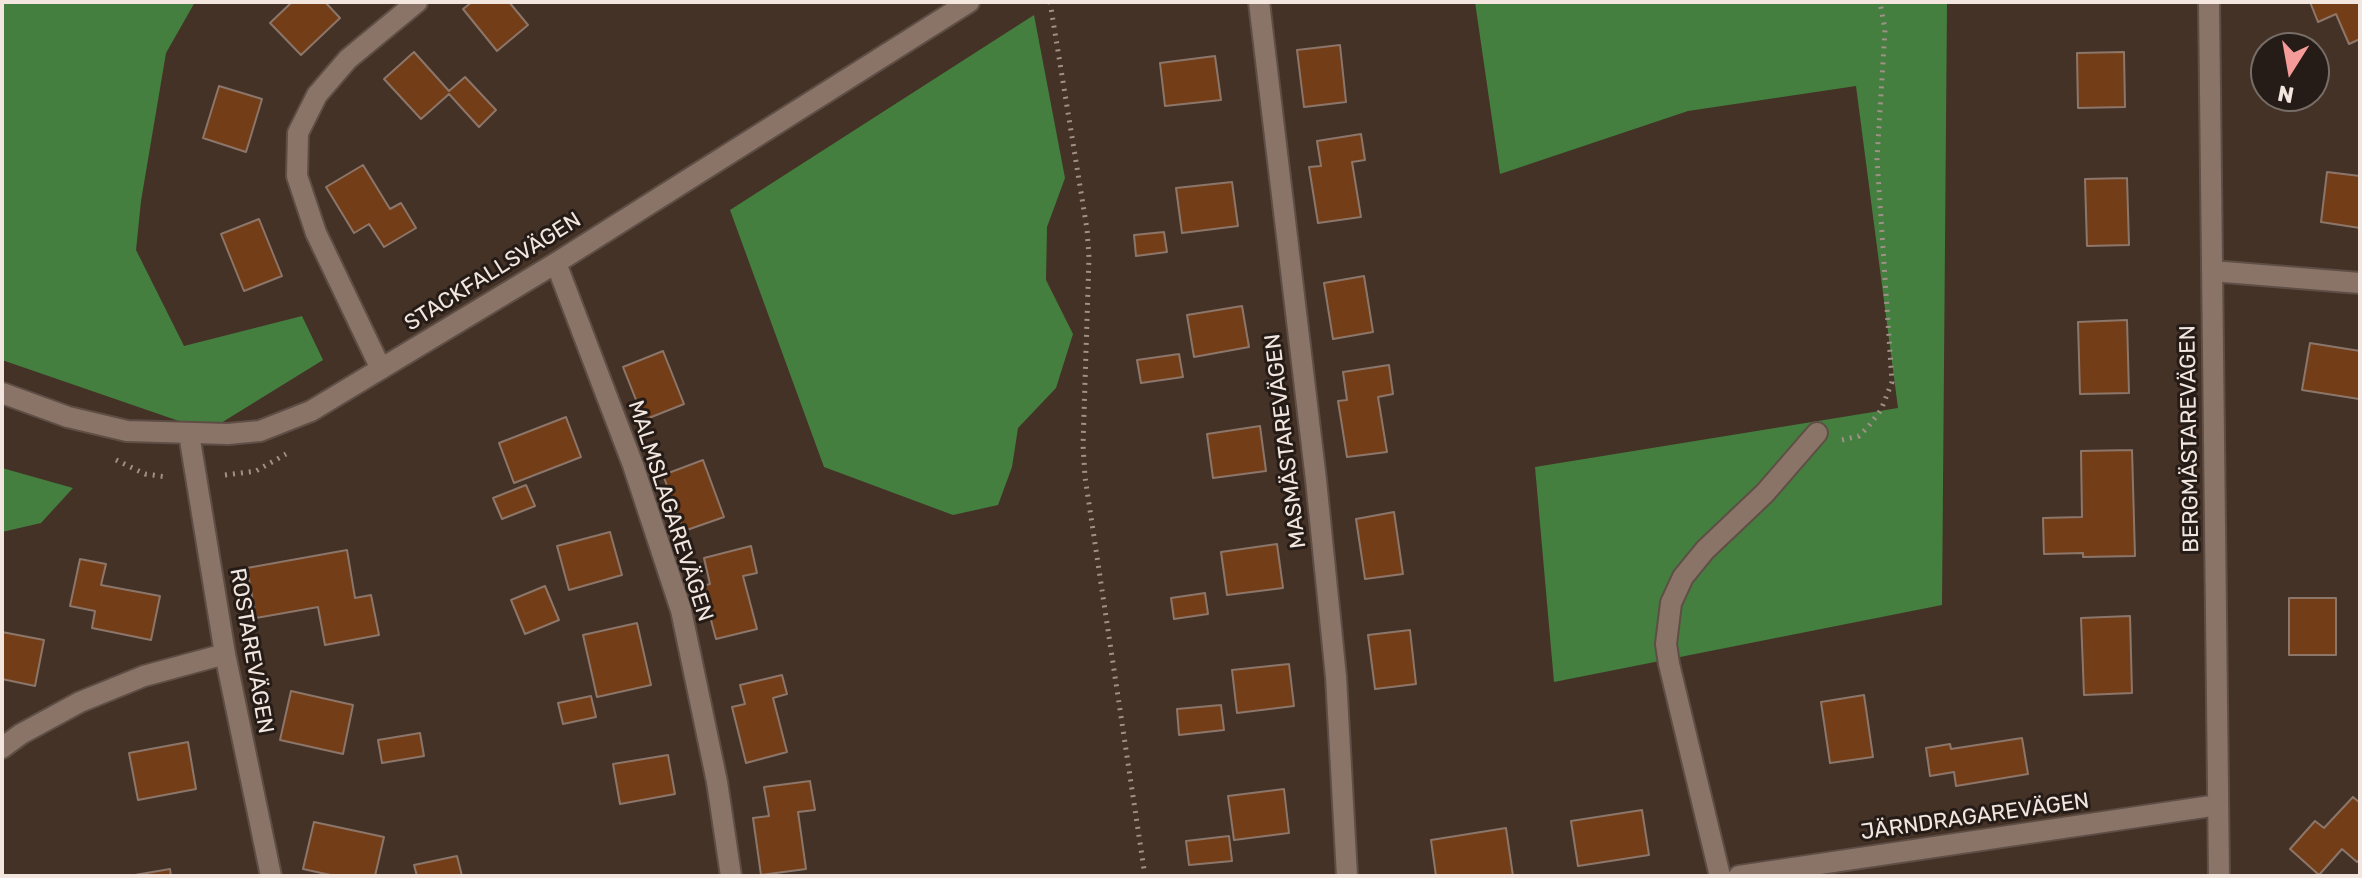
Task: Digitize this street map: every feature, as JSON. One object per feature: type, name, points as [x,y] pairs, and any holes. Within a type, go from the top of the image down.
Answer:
[{"type":"street","points":[[381,369],[316,233],[297,176],[298,133],[317,95],[348,59],[417,2]]},
{"type":"street","name":"STACKFALLSVÄGEN","points":[[2,393],[68,417],[127,431],[189,434],[260,431],[311,411],[556,263],[969,2]]},
{"type":"street","name":"MASMÄSTAREVÄGEN","points":[[1259,2],[1316,480],[1336,677],[1347,876]]},
{"type":"street","name":"BERGMÄSTAREVÄGEN","points":[[2209,2],[2219,876]]},
{"type":"street","name":"MALMSLAGAREVÄGEN","points":[[556,263],[633,465],[677,596],[706,720],[731,876]]},
{"type":"street","points":[[2212,271],[2360,283]]},
{"type":"street","points":[[1720,876],[1669,664],[1666,644],[1671,603],[1683,577],[1705,550],[1765,493],[1817,433]]},
{"type":"street","name":"ROSTAREVÄGEN","points":[[189,434],[225,654],[271,876]]},
{"type":"street","points":[[2,748],[21,734],[80,702],[144,676],[225,654]]},
{"type":"street","name":"JÄRNDRAGAREVÄGEN","points":[[1739,876],[2218,805]]},
{"type":"path","points":[[1050,2],[1087,229],[1085,477],[1145,876]]},
{"type":"path","points":[[1817,433],[1831,440],[1848,440],[1859,436],[1881,410],[1892,382],[1877,159],[1885,30],[1880,2]]},
{"type":"green space","points":[[2,2],[195,2],[166,53],[141,201],[136,250],[184,346],[302,316],[323,360],[208,431],[2,360]]},
{"type":"green space","points":[[1475,2],[1947,2],[1942,605],[1554,682],[1535,467],[1898,408],[1856,86],[1688,111],[1500,174]]},
{"type":"green space","points":[[1034,15],[1065,178],[1047,227],[1046,280],[1073,334],[1056,388],[1018,428],[1012,467],[998,505],[953,515],[824,467],[730,210]]},
{"type":"green space","points":[[2,468],[73,488],[41,523],[2,532]]},
{"type":"building","points":[[292,2],[325,2],[340,18],[301,55],[270,23]]},
{"type":"building","points":[[472,2],[509,2],[528,25],[497,51],[463,9]]},
{"type":"building","points":[[2310,2],[2360,2],[2360,39],[2349,44],[2336,14],[2318,22]]},
{"type":"building","points":[[1340,45],[1346,102],[1304,107],[1297,50]]},
{"type":"building","points":[[414,52],[449,91],[465,77],[496,110],[479,127],[449,94],[421,119],[384,79]]},
{"type":"building","points":[[2124,52],[2125,107],[2078,108],[2077,53]]},
{"type":"building","points":[[1215,56],[1221,100],[1165,106],[1160,63]]},
{"type":"building","points":[[219,86],[262,99],[246,152],[203,138]]},
{"type":"building","points":[[1361,134],[1365,160],[1352,162],[1361,217],[1318,223],[1309,167],[1321,166],[1317,141]]},
{"type":"building","points":[[363,165],[390,209],[401,203],[416,228],[384,247],[369,224],[354,233],[326,187]]},
{"type":"building","points":[[2327,172],[2360,176],[2360,228],[2321,222]]},
{"type":"building","points":[[2127,178],[2129,245],[2087,246],[2085,179]]},
{"type":"building","points":[[1232,182],[1238,226],[1182,233],[1176,188]]},
{"type":"building","points":[[259,219],[282,276],[244,291],[221,234]]},
{"type":"building","points":[[1164,232],[1167,252],[1136,256],[1134,235]]},
{"type":"building","points":[[1364,276],[1373,332],[1333,339],[1324,283]]},
{"type":"building","points":[[1242,306],[1249,347],[1194,357],[1187,315]]},
{"type":"building","points":[[2127,320],[2129,393],[2080,394],[2078,322]]},
{"type":"building","points":[[2310,343],[2360,351],[2359,399],[2302,390]]},
{"type":"building","points":[[663,351],[684,404],[644,420],[623,367]]},
{"type":"building","points":[[1179,354],[1183,377],[1141,383],[1137,360]]},
{"type":"building","points":[[1389,365],[1393,394],[1378,397],[1387,452],[1347,457],[1338,401],[1347,400],[1343,372]]},
{"type":"building","points":[[566,417],[581,457],[514,483],[499,443]]},
{"type":"building","points":[[1260,426],[1266,471],[1213,478],[1207,434]]},
{"type":"building","points":[[2132,450],[2135,556],[2044,554],[2043,518],[2082,517],[2081,451]]},
{"type":"building","points":[[703,460],[724,517],[684,531],[663,475]]},
{"type":"building","points":[[526,485],[535,506],[502,519],[493,498]]},
{"type":"building","points":[[1394,512],[1403,574],[1365,579],[1356,519]]},
{"type":"building","points":[[610,532],[622,575],[569,590],[557,546]]},
{"type":"building","points":[[1277,544],[1283,588],[1227,595],[1221,552]]},
{"type":"building","points":[[751,546],[757,573],[743,576],[757,629],[716,639],[702,586],[710,584],[704,558]]},
{"type":"building","points":[[347,550],[355,598],[371,595],[379,635],[325,645],[318,607],[256,618],[247,568]]},
{"type":"building","points":[[80,559],[106,564],[101,585],[160,596],[151,640],[92,628],[95,611],[70,606]]},
{"type":"building","points":[[545,586],[559,620],[525,634],[511,600]]},
{"type":"building","points":[[1205,593],[1208,614],[1174,619],[1171,598]]},
{"type":"building","points":[[2289,598],[2336,598],[2336,655],[2289,655]]},
{"type":"building","points":[[2130,616],[2132,693],[2084,695],[2081,618]]},
{"type":"building","points":[[637,623],[651,685],[597,697],[583,635]]},
{"type":"building","points":[[1410,630],[1416,684],[1375,689],[1368,635]]},
{"type":"building","points":[[2,632],[44,640],[35,686],[2,679]]},
{"type":"building","points":[[1289,664],[1294,706],[1237,713],[1232,670]]},
{"type":"building","points":[[782,675],[787,694],[773,698],[787,752],[746,763],[732,707],[745,704],[740,685]]},
{"type":"building","points":[[291,691],[353,705],[343,754],[280,740]]},
{"type":"building","points":[[1864,695],[1873,757],[1830,763],[1821,702]]},
{"type":"building","points":[[591,696],[596,717],[563,724],[558,703]]},
{"type":"building","points":[[1221,705],[1224,730],[1179,735],[1177,709]]},
{"type":"building","points":[[420,733],[424,756],[382,763],[378,740]]},
{"type":"building","points":[[2022,738],[2028,774],[1956,786],[1954,772],[1930,776],[1926,748],[1950,744],[1951,749]]},
{"type":"building","points":[[188,742],[196,789],[138,800],[129,753]]},
{"type":"building","points":[[668,755],[675,794],[620,804],[613,764]]},
{"type":"building","points":[[810,781],[815,810],[798,812],[806,869],[761,875],[753,818],[769,816],[764,787]]},
{"type":"building","points":[[1284,789],[1289,833],[1234,840],[1228,796]]},
{"type":"building","points":[[2353,797],[2360,803],[2360,859],[2357,862],[2342,849],[2319,875],[2290,849],[2315,821],[2324,828]]},
{"type":"building","points":[[1642,810],[1649,855],[1578,866],[1571,821]]},
{"type":"building","points":[[314,822],[384,837],[375,876],[335,876],[303,869]]},
{"type":"building","points":[[1506,828],[1513,876],[1436,876],[1431,840]]},
{"type":"building","points":[[1229,836],[1232,861],[1189,865],[1186,841]]},
{"type":"building","points":[[457,856],[462,876],[417,876],[414,865]]},
{"type":"building","points":[[170,869],[171,876],[129,876]]}]
